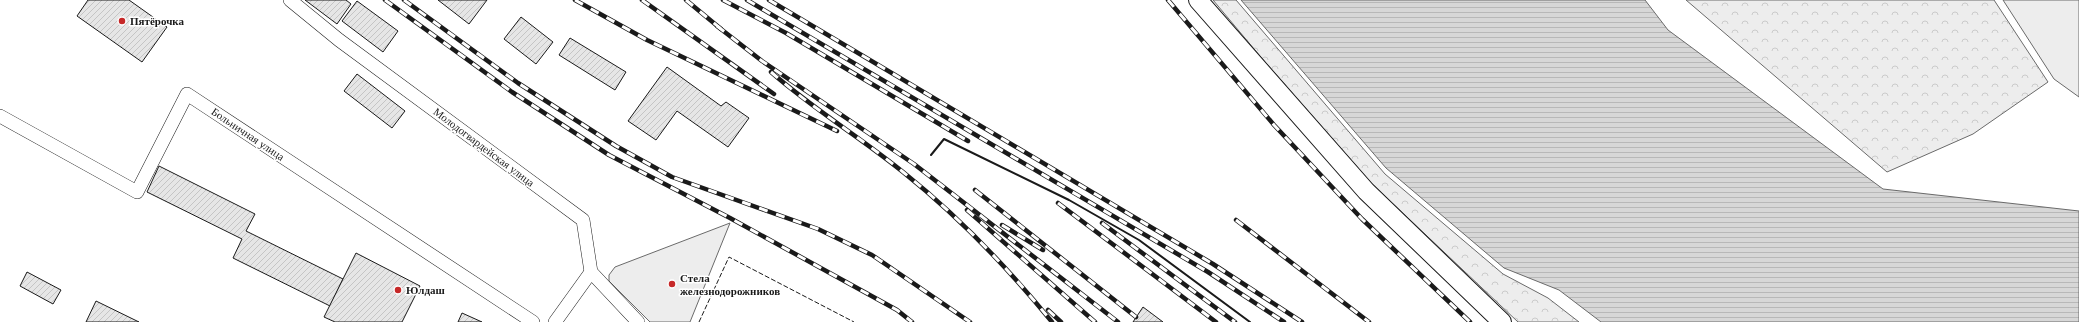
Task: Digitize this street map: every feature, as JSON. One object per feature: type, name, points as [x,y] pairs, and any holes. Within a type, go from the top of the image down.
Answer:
[{"type":"main road","points":[[1198,0],[1366,191],[1502,322]]},
{"type":"street","name":"Молодогвардейская улица","points":[[290,0],[339,40],[583,220],[591,272]]},
{"type":"street","name":"Больничная улица","points":[[0,116],[137,192],[187,94],[533,322]]},
{"type":"street","points":[[555,322],[591,272],[638,322]]},
{"type":"shaded area","points":[[1241,0],[1645,0],[1668,30],[1883,189],[2079,211],[2079,322],[1601,322],[1559,290],[1504,268],[1386,168]]},
{"type":"shaded area","points":[[2003,0],[2079,0],[2079,97],[2054,79]]},
{"type":"shaded area","points":[[730,223],[690,322],[650,322],[609,281],[609,275],[615,267]]},
{"type":"green space","points":[[1213,0],[1236,0],[1385,174],[1503,274],[1548,298],[1579,322],[1518,322],[1373,185],[1265,62]]},
{"type":"green space","points":[[1686,0],[1994,0],[2048,82],[1973,134],[1887,172]]},
{"type":"building","points":[[88,0],[129,0],[167,27],[142,62],[77,16]]},
{"type":"building","points":[[305,0],[346,0],[351,4],[337,24]]},
{"type":"building","points":[[438,0],[487,0],[469,24]]},
{"type":"building","points":[[357,1],[398,31],[383,52],[342,21]]},
{"type":"building","points":[[521,17],[553,42],[536,64],[504,39]]},
{"type":"building","points":[[570,38],[626,72],[615,90],[559,55]]},
{"type":"building","points":[[667,67],[721,106],[726,102],[749,118],[728,147],[677,111],[656,140],[628,121]]},
{"type":"building","points":[[357,74],[405,111],[392,128],[344,91]]},
{"type":"building","points":[[159,166],[255,214],[246,231],[343,279],[330,306],[233,258],[242,239],[147,192]]},
{"type":"building","points":[[356,253],[420,286],[402,322],[335,322],[324,317]]},
{"type":"building","points":[[27,272],[61,290],[53,304],[20,286]]},
{"type":"building","points":[[96,301],[139,322],[86,322]]},
{"type":"building","points":[[1143,307],[1163,322],[1133,322]]},
{"type":"building","points":[[462,313],[482,322],[458,322]]},
{"type":"railway","points":[[385,0],[512,92],[609,155],[730,218],[897,310],[912,322]]},
{"type":"railway","points":[[404,0],[518,83],[616,146],[672,177],[818,229],[872,255],[970,322]]},
{"type":"railway","points":[[575,0],[647,40],[837,131]]},
{"type":"railway","points":[[642,0],[774,94]]},
{"type":"railway","points":[[686,0],[721,29]]},
{"type":"railway","points":[[723,0],[786,33],[968,141]]},
{"type":"railway","points":[[747,0],[1208,272],[1284,322]]},
{"type":"railway","points":[[769,0],[1213,264],[1302,322]]},
{"type":"railway","points":[[1168,0],[1274,125],[1362,219],[1470,322]]},
{"type":"railway","points":[[717,26],[762,61],[914,164],[1118,322]]},
{"type":"railway","points":[[771,72],[803,98],[887,159],[943,206],[1000,262],[1052,322]]},
{"type":"railway","points":[[975,190],[1136,317]]},
{"type":"railway","points":[[1058,203],[1216,322]]},
{"type":"railway","points":[[967,210],[1095,322]]},
{"type":"railway","points":[[1236,220],[1369,322]]},
{"type":"railway","points":[[1102,223],[1235,322]]},
{"type":"railway","points":[[1002,225],[1043,250]]},
{"type":"railway","points":[[1048,310],[1061,322]]},
{"type":"fence","points":[[699,322],[729,257],[854,322]]},
{"type":"wall","points":[[931,155],[944,139],[1069,200],[1139,240],[1250,322]]},
{"type":"place","name":"Пятёрочка","points":[[122,21]]},
{"type":"place","name":"Стела железнодорожников","points":[[672,284]]},
{"type":"place","name":"Юлдаш","points":[[398,290]]}]
